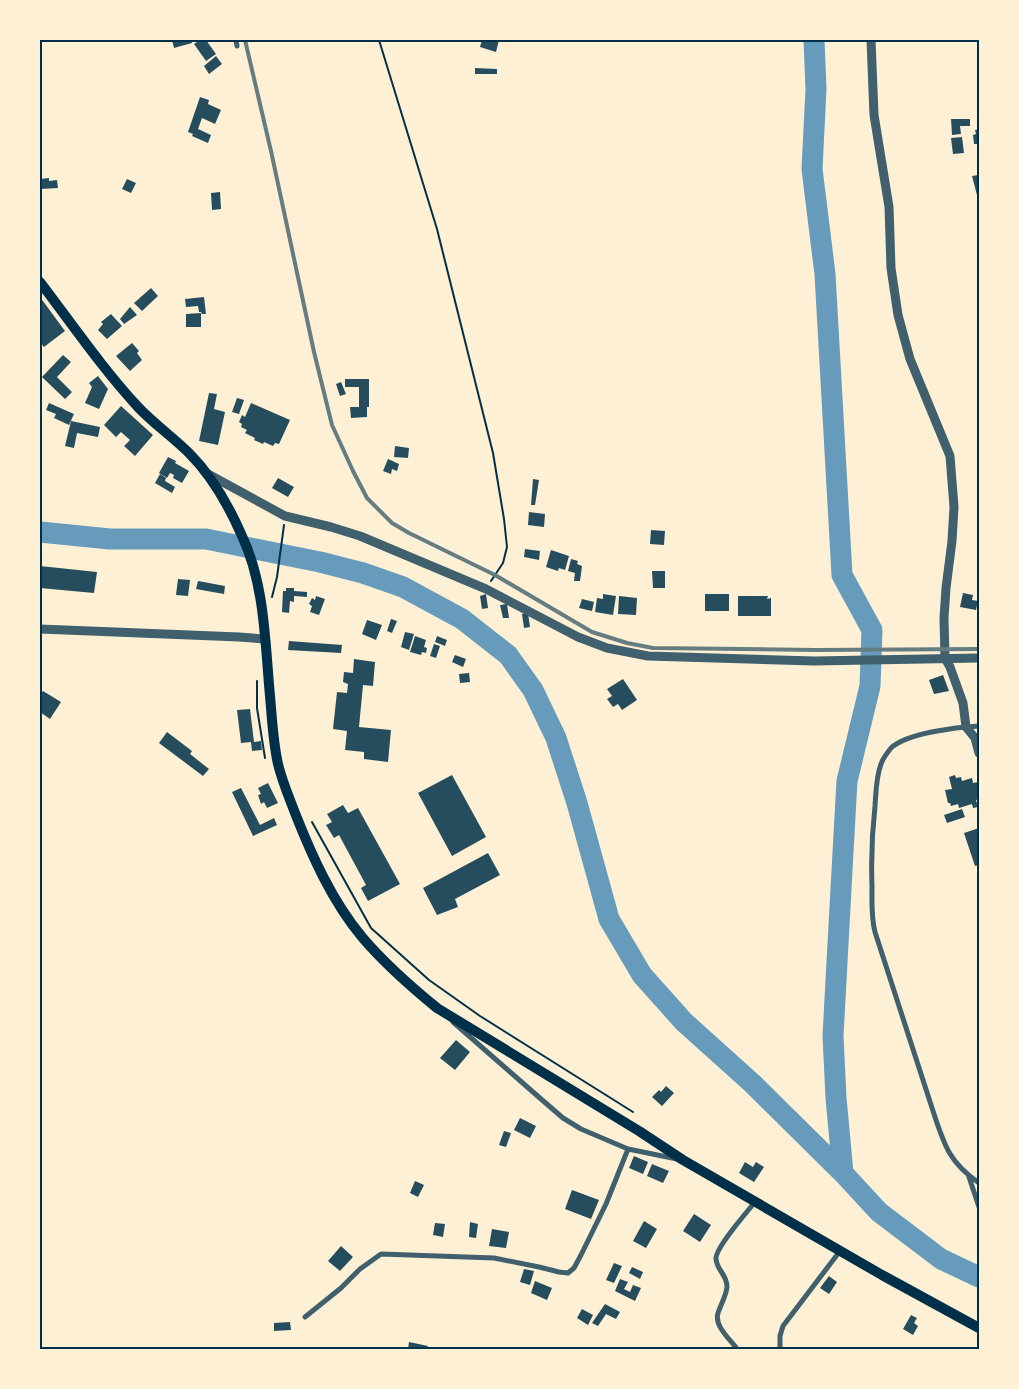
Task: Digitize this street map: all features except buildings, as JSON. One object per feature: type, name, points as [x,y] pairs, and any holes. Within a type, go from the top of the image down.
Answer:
[{"type":"main road","points":[[40,282],[116,382],[140,408],[189,452],[208,474],[244,538],[252,561],[262,611],[278,763],[283,782],[310,850],[343,909],[361,935],[407,982],[437,1008],[639,1131],[683,1160],[961,1320],[979,1328]]},
{"type":"street","points":[[871,40],[874,115],[889,207],[891,268],[898,315],[910,359],[950,456],[954,507],[946,588],[945,658],[964,703],[966,727],[975,738],[979,753]]},
{"type":"street","points":[[208,474],[285,516],[360,536],[486,589],[578,638],[607,648],[648,656],[814,662],[979,658]]},
{"type":"street","points":[[40,629],[239,636],[265,639]]},
{"type":"street","points":[[979,726],[945,730],[903,741],[893,747],[887,754],[881,763],[876,787],[871,862],[872,916],[875,932],[942,1137],[952,1159],[979,1183]]},
{"type":"street","points":[[437,1008],[563,1118],[581,1129],[628,1149],[683,1160]]},
{"type":"street","points":[[305,1317],[375,1257],[381,1254],[494,1258],[568,1273],[574,1268],[606,1204],[628,1149]]},
{"type":"street","points":[[969,1176],[979,1207]]},
{"type":"street","points":[[737,1349],[721,1328],[718,1317],[726,1295],[727,1279],[720,1270],[716,1257],[719,1249],[755,1202]]},
{"type":"street","points":[[780,1349],[780,1336],[783,1326],[840,1251]]},
{"type":"path","points":[[379,40],[437,230],[493,454],[507,547],[503,563],[486,589]]},
{"type":"path","points":[[278,577],[285,516]]},
{"type":"path","points":[[257,679],[257,708],[261,743],[267,764]]},
{"type":"path","points":[[309,817],[371,928],[378,935],[429,980],[480,1016],[633,1112]]},
{"type":"waterway","points":[[814,40],[816,89],[812,169],[825,274],[842,575],[872,630],[870,686],[847,781],[833,1036],[836,1098],[843,1173],[879,1212],[941,1259],[979,1277]]},
{"type":"waterway","points":[[40,532],[110,539],[206,539],[320,562],[363,573],[403,587],[462,619],[508,655],[533,690],[556,738],[577,803],[609,919],[642,975],[684,1022],[753,1084],[843,1173]]},
{"type":"railway","points":[[245,40],[332,425],[367,498],[392,523],[495,575],[592,632],[627,643],[653,648],[979,649]]}]
